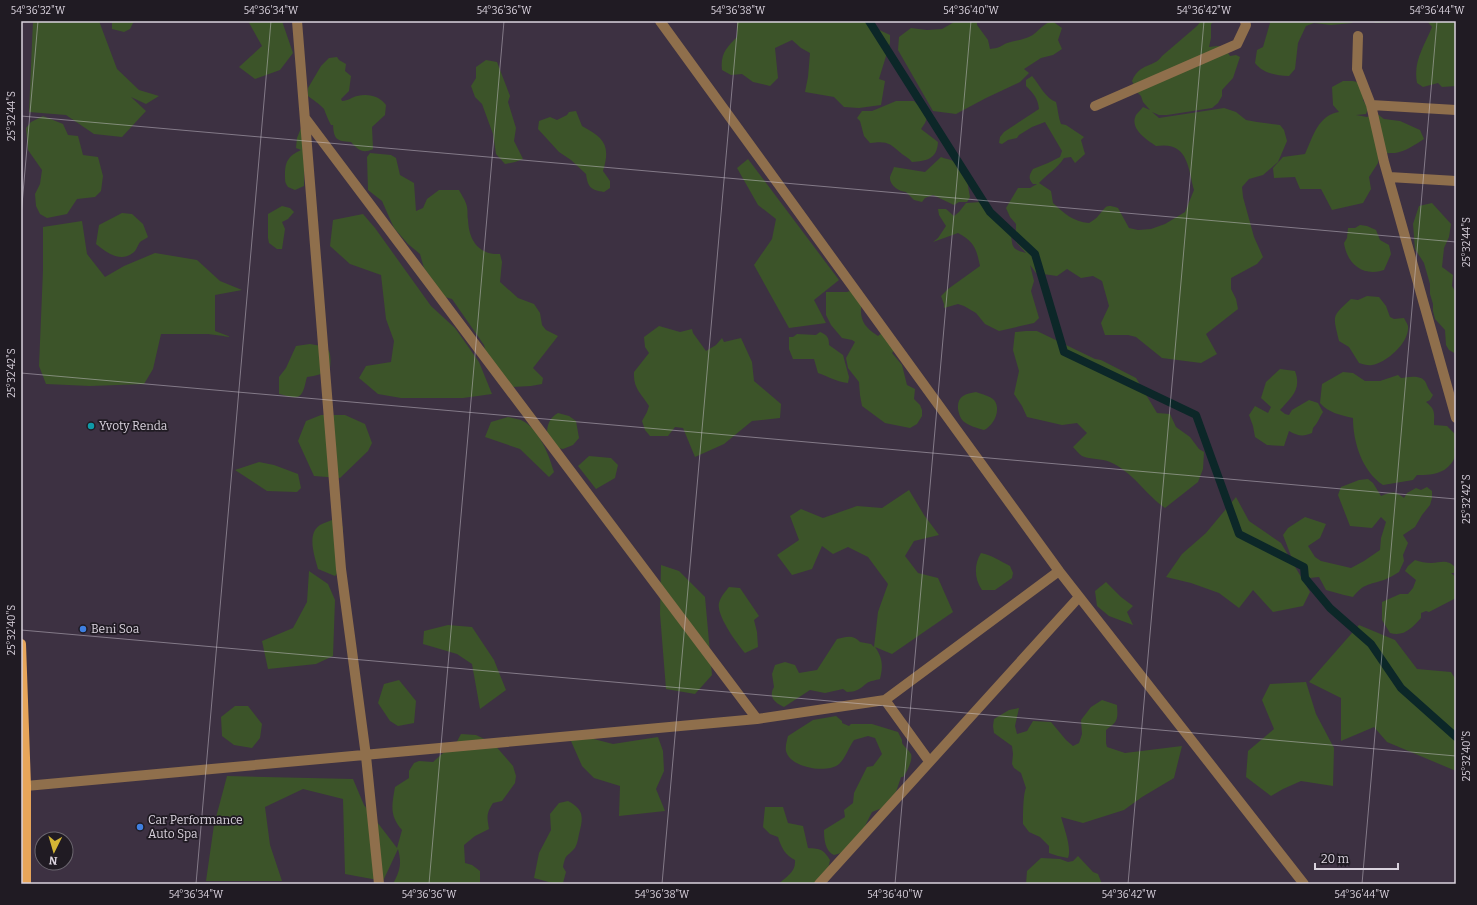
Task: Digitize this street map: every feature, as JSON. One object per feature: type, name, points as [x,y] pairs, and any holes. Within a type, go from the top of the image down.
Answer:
[{"type":"main road","points":[[21,644],[26,786],[26,884]]},
{"type":"street","points":[[297,21],[342,569],[366,756],[379,884]]},
{"type":"street","points":[[660,21],[1059,571],[1304,884]]},
{"type":"street","points":[[1096,106],[1237,44],[1246,25],[1245,21]]},
{"type":"street","points":[[1358,36],[1357,69],[1371,105],[1389,177],[1456,418]]},
{"type":"street","points":[[1371,105],[1456,110]]},
{"type":"street","points":[[305,118],[757,719]]},
{"type":"street","points":[[1389,177],[1456,181]]},
{"type":"street","points":[[26,786],[757,719],[885,700],[1059,571]]},
{"type":"street","points":[[819,884],[1079,597]]},
{"type":"street","points":[[885,700],[930,761]]},
{"type":"green space","points":[[33,21],[99,21],[117,69],[139,90],[159,96],[146,104],[131,97],[146,111],[122,137],[94,134],[66,115],[29,112]]},
{"type":"green space","points":[[112,21],[134,21],[130,29],[124,32],[112,29]]},
{"type":"green space","points":[[248,21],[282,21],[293,53],[280,70],[255,79],[239,67],[262,46]]},
{"type":"green space","points":[[737,21],[871,21],[873,27],[890,35],[890,43],[879,79],[885,81],[881,105],[859,108],[844,107],[834,97],[805,92],[810,53],[801,48],[792,40],[775,48],[778,78],[770,86],[753,82],[742,74],[731,75],[722,70],[723,55],[730,44],[737,37]]},
{"type":"green space","points":[[956,21],[977,21],[977,25],[988,40],[990,49],[1028,38],[1044,25],[1052,21],[1062,28],[1058,40],[1062,49],[1053,55],[1041,58],[1024,69],[1029,73],[1020,82],[956,114],[933,111],[898,50],[899,37],[911,28],[927,30],[942,29]]},
{"type":"green space","points":[[1201,21],[1214,21],[1211,24],[1211,38],[1209,47],[1218,46],[1225,48],[1230,56],[1236,55],[1240,57],[1233,78],[1222,90],[1222,96],[1218,103],[1212,108],[1167,115],[1159,115],[1152,112],[1159,118],[1224,108],[1236,112],[1246,120],[1280,125],[1284,130],[1287,141],[1278,162],[1263,175],[1249,179],[1242,187],[1243,197],[1254,237],[1263,257],[1257,264],[1231,278],[1231,289],[1236,299],[1238,309],[1206,334],[1217,354],[1201,363],[1162,358],[1136,337],[1128,335],[1105,335],[1101,323],[1109,306],[1102,281],[1093,276],[1081,278],[1067,269],[1057,276],[1036,273],[1030,265],[1034,281],[1031,291],[1039,318],[1034,323],[999,331],[985,324],[976,313],[964,306],[958,304],[944,308],[941,296],[948,289],[980,266],[974,246],[968,239],[958,233],[933,242],[938,238],[946,226],[939,215],[938,209],[946,209],[954,216],[966,203],[981,202],[1008,230],[1014,247],[1026,253],[1016,242],[1016,224],[1010,217],[1006,208],[1018,188],[1030,188],[1037,184],[1033,184],[1030,179],[1033,169],[1060,157],[1062,151],[1045,122],[1032,127],[1019,135],[1017,138],[1008,140],[1002,144],[999,143],[1000,137],[1004,132],[1039,109],[1035,96],[1026,86],[1026,80],[1032,76],[1046,95],[1056,102],[1061,124],[1066,125],[1084,137],[1081,140],[1085,154],[1075,163],[1071,157],[1064,158],[1059,165],[1039,183],[1051,191],[1053,203],[1057,207],[1073,219],[1089,223],[1097,218],[1108,206],[1118,208],[1129,228],[1138,230],[1151,229],[1165,224],[1185,212],[1194,190],[1188,165],[1181,152],[1175,148],[1156,146],[1140,134],[1135,125],[1134,120],[1136,115],[1143,107],[1150,110],[1143,102],[1132,81],[1139,71],[1159,60]]},
{"type":"green space","points":[[1269,21],[1354,21],[1352,23],[1331,25],[1314,23],[1306,26],[1298,43],[1295,69],[1289,76],[1266,72],[1255,63],[1257,50],[1263,47],[1270,23]]},
{"type":"green space","points":[[1371,21],[1427,21],[1376,23]]},
{"type":"green space","points":[[1427,21],[1456,21],[1456,86],[1442,87],[1438,83],[1423,87],[1417,83],[1416,75],[1418,61],[1432,27]]},
{"type":"green space","points":[[337,57],[346,64],[345,71],[351,76],[349,91],[341,99],[342,101],[361,95],[369,95],[377,97],[386,105],[385,115],[372,127],[373,149],[363,151],[351,142],[339,140],[335,136],[333,125],[331,125],[324,109],[308,96],[308,88],[321,66],[329,58]]},
{"type":"green space","points":[[486,60],[497,62],[510,96],[508,102],[516,128],[514,141],[523,159],[515,162],[505,164],[496,154],[493,134],[482,104],[475,97],[471,86],[476,78],[476,67]]},
{"type":"green space","points":[[1343,81],[1360,83],[1365,91],[1363,100],[1368,108],[1366,114],[1356,115],[1367,117],[1376,113],[1384,119],[1400,121],[1420,130],[1424,139],[1403,151],[1379,155],[1378,163],[1369,177],[1371,189],[1363,203],[1332,210],[1321,189],[1300,189],[1295,177],[1274,178],[1273,168],[1283,157],[1305,154],[1321,122],[1326,117],[1339,112],[1333,105],[1332,87]]},
{"type":"green space","points":[[896,101],[914,101],[921,108],[927,118],[921,129],[938,142],[936,152],[927,160],[912,162],[891,145],[881,142],[870,143],[864,136],[860,121],[857,118],[862,111],[872,111]]},
{"type":"green space","points":[[576,111],[582,126],[596,134],[604,143],[606,148],[603,171],[610,181],[610,188],[604,192],[591,188],[586,174],[571,160],[559,152],[538,129],[539,121],[550,117],[557,120],[567,115],[569,112]]},
{"type":"green space","points":[[43,116],[63,124],[68,135],[78,136],[83,155],[98,157],[103,176],[101,191],[95,197],[77,199],[67,214],[47,218],[40,214],[36,206],[35,194],[40,184],[42,170],[28,150],[26,128],[31,122]]},
{"type":"green space","points":[[305,118],[304,186],[295,190],[288,187],[286,183],[286,166],[290,157],[301,150],[296,148],[297,138]]},
{"type":"green space","points":[[370,153],[391,155],[396,158],[400,175],[414,183],[416,211],[423,208],[427,199],[439,190],[459,190],[465,201],[467,209],[470,234],[476,245],[486,252],[500,254],[502,262],[500,282],[518,298],[534,304],[540,313],[542,325],[546,330],[558,336],[533,368],[543,378],[542,384],[512,387],[487,360],[484,345],[452,299],[445,297],[424,268],[420,254],[408,244],[394,228],[382,201],[368,190],[367,157]]},
{"type":"green space","points":[[941,157],[953,161],[962,168],[966,176],[970,197],[967,202],[959,202],[954,205],[933,195],[925,198],[922,202],[914,200],[906,192],[898,189],[891,183],[890,177],[894,167],[925,172]]},
{"type":"green space","points":[[748,159],[839,280],[814,300],[826,323],[789,328],[754,265],[772,239],[776,219],[758,205],[737,168]]},
{"type":"green space","points":[[1432,203],[1451,224],[1449,237],[1444,248],[1442,267],[1453,275],[1452,286],[1456,293],[1456,354],[1449,350],[1446,345],[1445,330],[1435,319],[1430,294],[1430,284],[1424,263],[1415,249],[1413,224],[1419,206]]},
{"type":"green space","points":[[282,206],[290,208],[294,212],[288,219],[282,222],[285,229],[282,249],[277,249],[269,243],[268,214]]},
{"type":"green space","points":[[122,213],[132,214],[143,224],[148,237],[140,242],[135,251],[125,257],[110,254],[96,244],[99,225]]},
{"type":"green space","points":[[363,214],[375,228],[431,306],[455,328],[479,362],[492,394],[463,398],[401,398],[378,394],[359,378],[366,366],[391,362],[394,341],[386,319],[381,275],[350,264],[330,246],[333,220]]},
{"type":"green space","points":[[82,221],[87,254],[105,277],[124,266],[155,253],[197,260],[220,281],[242,290],[215,295],[215,331],[231,337],[208,334],[161,334],[153,369],[144,384],[90,386],[46,384],[39,366],[43,270],[43,227]]},
{"type":"green space","points":[[1360,225],[1376,230],[1380,240],[1389,245],[1391,254],[1384,270],[1369,272],[1352,263],[1344,243],[1347,238],[1348,228],[1355,228]]},
{"type":"green space","points":[[853,290],[862,300],[861,312],[865,325],[878,336],[883,332],[897,347],[892,353],[902,365],[907,385],[915,389],[914,399],[920,405],[922,416],[917,424],[910,428],[885,423],[862,406],[859,382],[848,368],[846,358],[855,342],[842,338],[831,325],[826,315],[826,292],[847,292]]},
{"type":"green space","points":[[1367,296],[1379,297],[1386,306],[1390,317],[1394,319],[1404,318],[1408,326],[1408,332],[1405,339],[1396,351],[1384,360],[1370,365],[1359,363],[1349,347],[1339,341],[1335,321],[1337,313],[1351,299],[1358,300]]},
{"type":"green space","points":[[659,326],[680,332],[692,329],[693,333],[706,351],[716,345],[722,338],[724,342],[741,338],[752,362],[754,381],[781,404],[780,418],[752,421],[724,444],[695,457],[683,428],[675,427],[668,436],[650,436],[645,430],[642,421],[649,406],[636,387],[634,372],[649,353],[645,347],[644,337]]},
{"type":"green space","points":[[1037,331],[1095,359],[1101,360],[1136,378],[1157,413],[1170,414],[1176,427],[1190,437],[1199,449],[1204,452],[1203,469],[1198,482],[1165,508],[1118,466],[1107,461],[1082,456],[1073,447],[1087,433],[1077,423],[1062,425],[1027,417],[1014,394],[1019,371],[1013,350],[1015,332]]},
{"type":"green space","points":[[820,332],[827,337],[829,340],[829,345],[843,355],[849,377],[848,383],[818,373],[814,359],[793,359],[789,349],[789,337],[793,337],[797,334],[816,335]]},
{"type":"green space","points":[[310,344],[321,346],[330,352],[330,368],[325,372],[307,377],[301,395],[292,397],[279,394],[279,377],[286,368],[296,346]]},
{"type":"green space","points":[[1280,369],[1295,371],[1297,383],[1294,393],[1280,410],[1289,415],[1292,410],[1309,400],[1318,403],[1323,412],[1313,428],[1312,433],[1300,435],[1289,431],[1284,446],[1267,445],[1255,437],[1249,415],[1255,406],[1268,413],[1271,407],[1261,398],[1266,382]]},
{"type":"green space","points":[[1343,372],[1353,373],[1365,381],[1380,381],[1398,375],[1401,378],[1418,377],[1424,380],[1433,395],[1430,400],[1426,402],[1433,410],[1434,425],[1447,426],[1456,435],[1456,446],[1454,449],[1455,455],[1450,465],[1436,473],[1417,475],[1413,480],[1383,485],[1376,479],[1369,472],[1360,455],[1353,427],[1353,418],[1339,415],[1320,403],[1322,384]]},
{"type":"green space","points":[[976,392],[994,400],[997,408],[997,413],[993,421],[984,430],[970,426],[963,421],[958,411],[960,398]]},
{"type":"green space","points":[[558,413],[569,416],[576,421],[579,438],[573,445],[563,449],[558,448],[547,435],[549,422],[552,417]]},
{"type":"green space","points":[[321,415],[345,415],[365,424],[372,443],[368,451],[340,478],[314,476],[298,441],[306,421]]},
{"type":"green space","points":[[508,417],[521,420],[538,435],[546,450],[554,472],[549,477],[520,449],[485,437],[491,422]]},
{"type":"green space","points":[[589,456],[611,458],[618,465],[615,478],[596,489],[578,466]]},
{"type":"green space","points":[[259,462],[274,465],[298,474],[301,488],[297,492],[267,491],[235,470]]},
{"type":"green space","points":[[1368,479],[1373,483],[1381,496],[1393,492],[1404,498],[1407,493],[1416,488],[1421,490],[1427,487],[1432,491],[1432,498],[1430,505],[1415,527],[1403,535],[1408,543],[1403,555],[1404,561],[1399,572],[1384,580],[1360,589],[1353,597],[1326,590],[1319,577],[1309,578],[1306,569],[1291,556],[1283,535],[1288,528],[1305,517],[1326,524],[1320,538],[1308,546],[1315,557],[1321,561],[1351,568],[1364,561],[1380,550],[1381,538],[1386,522],[1381,517],[1372,528],[1350,526],[1338,495],[1341,487],[1359,480]]},
{"type":"green space","points":[[909,490],[924,515],[939,535],[914,541],[905,556],[918,573],[938,578],[953,612],[892,654],[875,647],[880,655],[882,663],[880,679],[868,682],[855,691],[847,692],[843,689],[825,693],[810,690],[784,707],[775,702],[772,697],[774,687],[772,674],[775,665],[785,662],[795,665],[799,673],[817,670],[837,639],[852,637],[860,642],[871,644],[874,647],[878,612],[888,584],[868,557],[848,547],[833,554],[822,546],[812,569],[792,575],[777,555],[799,540],[790,516],[801,509],[823,518],[857,506],[882,508]]},
{"type":"green space","points":[[1236,497],[1249,521],[1281,543],[1310,592],[1303,606],[1273,612],[1253,590],[1239,608],[1219,593],[1191,583],[1166,577],[1182,554],[1206,533]]},
{"type":"green space","points":[[332,520],[338,521],[343,527],[341,569],[335,576],[318,569],[312,540],[313,534],[321,524]]},
{"type":"green space","points":[[981,553],[1010,566],[1013,573],[1012,578],[995,590],[982,590],[976,576],[977,562]]},
{"type":"green space","points":[[1415,560],[1429,563],[1447,562],[1453,565],[1456,568],[1454,573],[1451,573],[1456,577],[1456,598],[1429,612],[1426,611],[1421,613],[1421,618],[1404,633],[1390,633],[1382,620],[1382,602],[1400,594],[1408,594],[1413,588],[1416,580],[1405,571]]},
{"type":"green space","points":[[661,565],[679,571],[705,597],[712,675],[695,694],[666,689],[660,614]]},
{"type":"green space","points":[[309,571],[328,584],[335,600],[333,656],[316,664],[268,669],[262,641],[293,628],[307,602]]},
{"type":"green space","points":[[1106,582],[1121,597],[1133,606],[1127,612],[1133,625],[1109,616],[1097,606],[1095,591]]},
{"type":"green space","points":[[729,587],[740,588],[759,616],[754,620],[757,632],[758,647],[745,653],[728,629],[719,608],[721,598]]},
{"type":"green space","points":[[448,625],[472,627],[494,660],[506,690],[480,709],[472,664],[457,654],[423,644],[424,631]]},
{"type":"green space","points":[[1359,625],[1395,640],[1417,669],[1451,672],[1456,680],[1456,771],[1387,742],[1374,727],[1341,741],[1341,698],[1309,682]]},
{"type":"green space","points":[[399,680],[416,701],[414,723],[398,726],[390,721],[378,703],[384,684]]},
{"type":"green space","points":[[1306,682],[1316,714],[1334,748],[1333,786],[1301,781],[1271,796],[1246,777],[1248,751],[1274,729],[1262,700],[1270,684]]},
{"type":"green space","points":[[1102,700],[1117,705],[1116,720],[1106,730],[1107,747],[1125,753],[1182,746],[1174,778],[1142,797],[1124,810],[1083,823],[1061,817],[1067,838],[1069,854],[1068,858],[1058,856],[1049,853],[1049,846],[1040,837],[1029,832],[1023,824],[1026,788],[1021,773],[1014,768],[1012,764],[1012,746],[994,733],[994,719],[1009,710],[1019,708],[1015,726],[1017,734],[1027,731],[1033,721],[1051,722],[1073,746],[1079,743],[1082,734],[1081,720],[1091,707]]},
{"type":"green space","points":[[235,706],[248,706],[262,724],[260,738],[252,748],[234,745],[222,736],[221,717]]},
{"type":"green space","points":[[836,716],[842,721],[842,723],[849,726],[851,724],[872,724],[898,732],[902,743],[911,754],[911,759],[906,772],[903,777],[901,777],[896,792],[882,808],[872,812],[865,826],[865,833],[841,853],[834,855],[827,848],[824,830],[845,817],[844,810],[853,803],[854,793],[867,767],[873,766],[882,754],[875,738],[868,736],[854,740],[841,762],[826,769],[810,768],[794,762],[789,757],[786,748],[788,736],[813,720]]},
{"type":"green space","points":[[567,732],[613,744],[658,737],[663,751],[664,771],[656,789],[665,811],[619,816],[620,786],[594,778],[582,766]]},
{"type":"green space","points":[[461,734],[476,735],[493,743],[513,766],[516,776],[515,783],[502,801],[493,803],[489,810],[489,829],[475,836],[464,845],[465,863],[472,865],[480,871],[480,884],[393,884],[400,867],[398,849],[383,881],[345,874],[343,799],[303,789],[265,807],[270,845],[282,881],[206,881],[214,825],[227,776],[353,779],[364,805],[397,848],[402,830],[393,815],[392,810],[395,787],[409,778],[409,771],[414,763],[419,761],[433,762],[443,753],[454,747]]},
{"type":"green space","points":[[568,801],[574,804],[580,811],[582,819],[576,846],[565,860],[563,867],[566,872],[563,883],[556,884],[534,878],[539,853],[551,830],[550,814],[559,803]]},
{"type":"green space","points":[[765,807],[783,807],[788,823],[803,826],[808,848],[821,850],[830,860],[827,874],[816,884],[779,884],[794,868],[795,860],[784,850],[778,837],[770,834],[763,827]]},
{"type":"green space","points":[[1078,856],[1093,872],[1098,874],[1102,884],[1026,884],[1027,871],[1041,858],[1060,859],[1068,862],[1073,861]]},
{"type":"waterway","points":[[869,21],[990,212],[1035,254],[1064,352],[1196,415],[1239,534],[1304,567],[1305,578],[1330,608],[1371,644],[1401,688],[1456,737]]},
{"type":"place","name":"Yvoty Renda","points":[[91,426]]},
{"type":"place","name":"Beni Soa","points":[[83,629]]},
{"type":"place","name":"Car Performance Auto Spa","points":[[140,827]]}]
